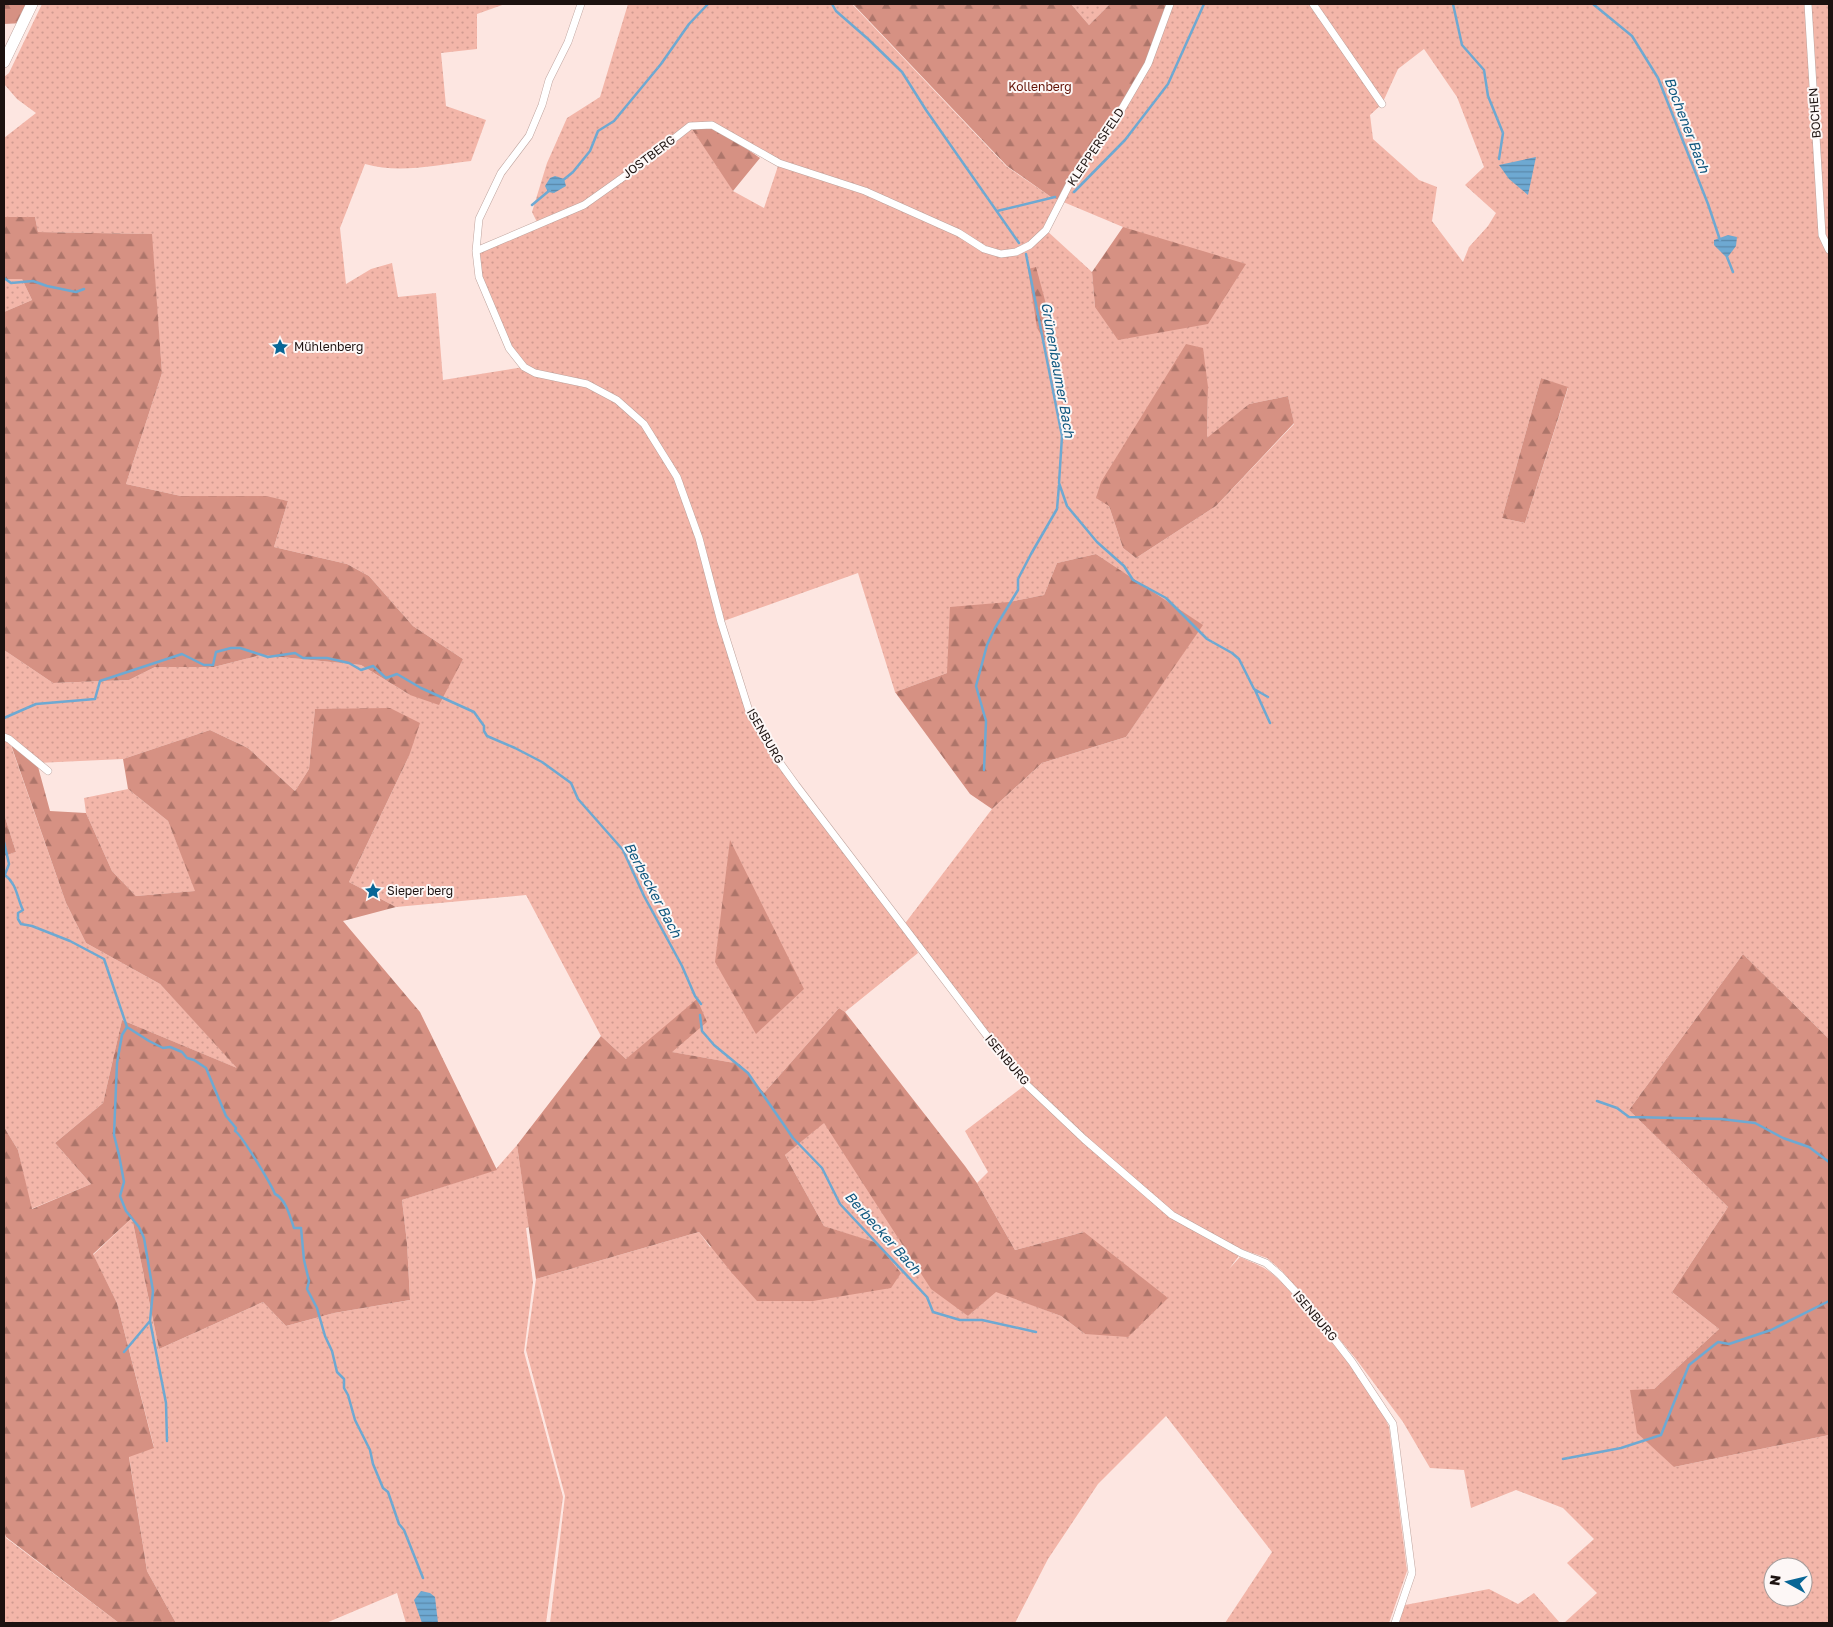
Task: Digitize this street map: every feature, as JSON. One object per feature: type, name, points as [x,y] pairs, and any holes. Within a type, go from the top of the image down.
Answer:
[{"type":"main road","points":[[4,62],[32,4]]},
{"type":"street","points":[[476,251],[479,219],[501,173],[529,136],[542,105],[549,80],[568,42],[581,4]]},
{"type":"street","name":"KLEPPERSFELD","points":[[825,178],[865,191],[959,233],[984,249],[1000,254],[1016,252],[1030,245],[1046,230],[1072,179],[1120,112],[1148,64],[1170,4]]},
{"type":"street","points":[[1313,4],[1382,104]]},
{"type":"street","name":"BOCHEN","points":[[1808,4],[1822,234],[1829,250]]},
{"type":"street","name":"JOSTBERG","points":[[476,251],[584,205],[639,166],[690,126],[712,125],[779,163],[825,178]]},
{"type":"street","name":"ISENBURG","points":[[476,251],[479,277],[509,348],[524,367],[535,373],[587,384],[617,400],[644,424],[677,477],[699,538],[720,622],[750,714],[775,756],[854,863],[994,1045],[1027,1085],[1084,1139],[1172,1216],[1241,1253],[1266,1263],[1280,1275],[1307,1304],[1352,1362],[1393,1424],[1412,1573],[1395,1623]]},
{"type":"street","points":[[4,737],[48,771]]},
{"type":"shaded area","points":[[42,4],[505,4],[477,14],[477,49],[441,53],[446,106],[486,120],[471,161],[404,168],[378,167],[365,164],[340,228],[346,284],[371,269],[392,263],[398,297],[436,293],[443,380],[524,367],[509,348],[479,277],[476,251],[538,224],[532,212],[547,163],[567,118],[600,97],[628,4],[852,4],[1006,166],[1051,197],[1061,201],[1170,4],[1829,4],[1829,1039],[1743,954],[1629,1110],[1728,1207],[1672,1292],[1719,1329],[1654,1389],[1674,1467],[1829,1435],[1829,1623],[1564,1623],[1597,1593],[1567,1563],[1594,1539],[1563,1508],[1516,1490],[1471,1508],[1464,1470],[1430,1468],[1403,1422],[1356,1359],[1282,1271],[1267,1258],[1241,1249],[1241,1253],[1229,1269],[1240,1257],[1268,1270],[1283,1284],[1361,1379],[1389,1427],[1407,1571],[1389,1623],[1225,1623],[1272,1552],[1166,1416],[1098,1484],[1048,1559],[1015,1623],[550,1623],[565,1496],[526,1350],[536,1279],[699,1232],[710,1247],[901,1273],[877,1244],[824,1226],[785,1155],[824,1122],[869,1190],[968,1316],[996,1291],[1061,1316],[1085,1334],[1084,1232],[1015,1250],[977,1183],[988,1172],[965,1131],[1024,1086],[1077,1132],[996,1044],[908,934],[918,953],[845,1012],[839,1008],[764,1093],[740,1064],[671,1052],[626,1059],[601,1036],[526,895],[396,907],[349,882],[409,756],[315,710],[309,769],[295,791],[248,748],[210,730],[123,759],[37,763],[9,740],[66,903],[86,943],[160,984],[239,1069],[122,1020],[103,1103],[55,1143],[91,1184],[31,1209],[18,1150],[4,1127],[4,856],[16,852],[4,814],[4,650],[53,683],[129,680],[155,667],[214,667],[261,655],[361,665],[410,695],[463,659],[413,626],[369,576],[347,564],[274,547],[288,501],[266,497],[181,496],[126,484],[162,373],[151,234],[38,232],[35,217],[4,217],[4,138],[36,113],[17,99],[4,84],[4,77],[9,73]],"holes":[[[1424,49],[1457,97],[1484,167],[1465,185],[1496,213],[1488,226],[1469,247],[1463,262],[1432,221],[1437,187],[1419,180],[1373,139],[1370,115],[1382,104],[1398,69]],[[712,125],[781,160],[819,176],[778,166],[764,208],[733,191]],[[1061,201],[1123,227],[1095,307],[1092,272],[1046,230]],[[1541,378],[1568,388],[1525,523],[1502,518]],[[1208,387],[1207,439],[1249,404],[1288,396],[1294,424],[1216,506],[1136,558],[1123,548],[1109,506]],[[1096,554],[1202,625],[1126,737],[1042,763],[992,809],[903,926],[775,756],[750,714],[721,622],[858,573],[895,692],[947,673],[1009,602],[1044,595],[1057,563]]]},
{"type":"shaded area","points":[[1071,4],[1110,4],[1089,25]]},
{"type":"shaded area","points":[[4,279],[22,279],[32,300],[4,312]]},
{"type":"shaded area","points":[[128,789],[168,821],[196,891],[136,896],[112,871],[86,813],[84,798]]},
{"type":"shaded area","points":[[517,1145],[529,1227],[526,1228],[533,1282],[524,1352],[563,1497],[546,1623],[406,1623],[397,1593],[326,1623],[176,1623],[147,1571],[129,1456],[154,1447],[117,1303],[93,1255],[132,1218],[159,1349],[263,1302],[286,1326],[334,1313],[410,1300],[407,1243],[402,1200],[495,1170]]},
{"type":"shaded area","points":[[4,1532],[6,1538],[119,1623],[4,1623]]},
{"type":"shaded area","points":[[1489,1589],[1518,1604],[1534,1593],[1560,1623],[1398,1623],[1405,1605]]},
{"type":"green space","points":[[4,4],[32,4],[24,23],[4,24]]},
{"type":"green space","name":"Kollenberg","points":[[853,4],[1071,4],[1089,25],[1110,4],[1170,4],[1148,64],[1061,201],[1051,197],[1007,166]]},
{"type":"green space","points":[[712,125],[760,158],[733,191],[690,126]]},
{"type":"green space","points":[[4,217],[35,217],[38,232],[152,234],[162,373],[126,484],[181,496],[266,496],[288,501],[274,547],[347,564],[369,576],[413,626],[463,659],[439,705],[410,695],[361,665],[261,655],[214,667],[155,667],[129,680],[53,683],[4,650],[4,312],[32,300],[22,279],[4,279]]},
{"type":"green space","points":[[1123,227],[1246,264],[1208,324],[1118,340],[1095,307],[1092,272]]},
{"type":"green space","points":[[1036,267],[1054,334],[1054,341],[1044,340],[1037,328],[1028,269]]},
{"type":"green space","points":[[1186,344],[1203,348],[1208,387],[1207,438],[1249,404],[1288,396],[1294,423],[1216,506],[1136,558],[1123,548],[1109,506],[1096,498],[1101,482]]},
{"type":"green space","points":[[1541,378],[1568,387],[1525,523],[1502,518]]},
{"type":"green space","points":[[1096,554],[1203,625],[1126,737],[1042,763],[992,809],[970,794],[895,692],[947,673],[950,607],[1009,602],[1044,595],[1057,563]]},
{"type":"green space","points":[[390,708],[420,723],[409,756],[349,882],[396,907],[343,921],[420,1012],[497,1170],[402,1200],[407,1243],[410,1300],[334,1313],[286,1326],[263,1302],[159,1349],[132,1218],[93,1254],[117,1303],[154,1448],[129,1457],[147,1571],[176,1623],[119,1623],[6,1537],[4,1532],[4,1127],[18,1150],[32,1209],[91,1184],[55,1143],[103,1103],[122,1020],[237,1068],[160,984],[86,943],[66,903],[9,739],[37,763],[50,811],[86,813],[112,871],[136,896],[195,891],[168,821],[128,789],[123,759],[210,730],[248,748],[295,791],[309,769],[315,709]]},
{"type":"green space","points":[[4,814],[16,852],[4,856]]},
{"type":"green space","points":[[730,840],[804,989],[756,1034],[715,962]]},
{"type":"green space","points":[[1743,954],[1829,1039],[1829,1435],[1674,1467],[1637,1433],[1630,1390],[1654,1389],[1719,1329],[1672,1292],[1728,1207],[1629,1110]]},
{"type":"green space","points":[[697,999],[707,1022],[672,1052],[740,1064],[764,1093],[839,1008],[845,1012],[965,1166],[977,1183],[1015,1250],[1084,1232],[1168,1298],[1128,1337],[1085,1334],[1061,1316],[996,1292],[968,1316],[931,1289],[824,1123],[785,1155],[824,1226],[877,1243],[901,1273],[891,1288],[813,1301],[757,1301],[699,1232],[536,1279],[517,1145],[601,1036],[626,1059]]},
{"type":"water","points":[[1536,157],[1528,195],[1509,179],[1499,165]]},
{"type":"water","points":[[555,176],[564,179],[566,186],[554,193],[548,192],[545,186],[550,178]]},
{"type":"water","points":[[1728,235],[1737,237],[1736,246],[1727,258],[1714,245],[1714,240]]},
{"type":"water","points":[[421,1591],[430,1593],[435,1597],[438,1623],[422,1623],[414,1600]]},
{"type":"waterway","points":[[562,181],[573,172],[590,151],[598,131],[614,121],[661,64],[689,24],[708,4]]},
{"type":"waterway","name":"Grünenbaumer Bach","points":[[832,4],[836,11],[902,72],[926,110],[1019,243]]},
{"type":"waterway","name":"Bochener Bach","points":[[1074,192],[1125,140],[1168,84],[1204,4]]},
{"type":"waterway","points":[[1453,4],[1462,45],[1484,70],[1488,96],[1503,133],[1499,159]]},
{"type":"waterway","name":"Bochener Bach","points":[[1593,4],[1632,36],[1658,78],[1708,204],[1720,240]]},
{"type":"waterway","points":[[532,205],[550,190]]},
{"type":"waterway","name":"Bochener Bach","points":[[997,211],[1055,197]]},
{"type":"waterway","name":"Grünenbaumer Bach","points":[[1026,254],[1062,436],[1059,483],[1067,506],[1097,542],[1124,566],[1133,580],[1166,598],[1207,639],[1239,659],[1254,689],[1268,697]]},
{"type":"waterway","name":"Bochener Bach","points":[[1727,257],[1733,272]]},
{"type":"waterway","points":[[4,278],[11,283],[33,281],[76,292],[84,289]]},
{"type":"waterway","points":[[984,770],[986,721],[976,686],[987,645],[1018,590],[1018,579],[1057,509],[1059,485]]},
{"type":"waterway","name":"Berbecker Bach","points":[[4,718],[36,704],[95,699],[100,681],[182,654],[204,665],[213,665],[216,652],[231,648],[240,648],[268,657],[295,653],[303,658],[327,658],[349,663],[361,670],[373,666],[386,678],[397,674],[421,688],[474,712],[484,726],[487,736],[542,762],[571,783],[578,799],[623,850],[644,896],[682,966],[695,996],[701,1004]]},
{"type":"waterway","points":[[1255,690],[1270,723]]},
{"type":"waterway","points":[[4,842],[9,864],[4,877]]},
{"type":"waterway","points":[[5,875],[12,883],[23,910],[18,913],[18,919],[21,924],[32,926],[70,941],[104,959],[127,1027],[122,1035],[117,1063],[114,1135],[124,1182],[120,1196],[126,1211],[139,1227],[144,1238],[153,1291],[150,1321],[166,1403],[167,1441]]},
{"type":"waterway","name":"Berbecker Bach","points":[[700,1015],[702,1031],[714,1045],[748,1073],[793,1138],[822,1168],[840,1204],[927,1297],[933,1312],[960,1320],[982,1320],[1036,1332]]},
{"type":"waterway","points":[[127,1027],[163,1048],[170,1047],[182,1052],[187,1058],[206,1068],[226,1116],[236,1128],[235,1131],[262,1170],[275,1194],[285,1204],[294,1228],[301,1228],[304,1260],[309,1281],[307,1289],[317,1308],[337,1372],[344,1379],[344,1388],[348,1395],[355,1420],[370,1450],[373,1464],[383,1488],[388,1492],[399,1524],[404,1530],[423,1578]]},
{"type":"waterway","points":[[1597,1101],[1617,1108],[1629,1117],[1721,1119],[1755,1123],[1783,1138],[1809,1147],[1829,1162]]},
{"type":"waterway","points":[[1563,1459],[1621,1448],[1661,1435],[1689,1365],[1718,1342],[1729,1344],[1771,1330],[1829,1301]]},
{"type":"waterway","points":[[124,1352],[150,1321]]},
{"type":"place","name":"Mühlenberg","points":[[280,347]]},
{"type":"place","name":"Sieper berg","points":[[373,891]]}]
